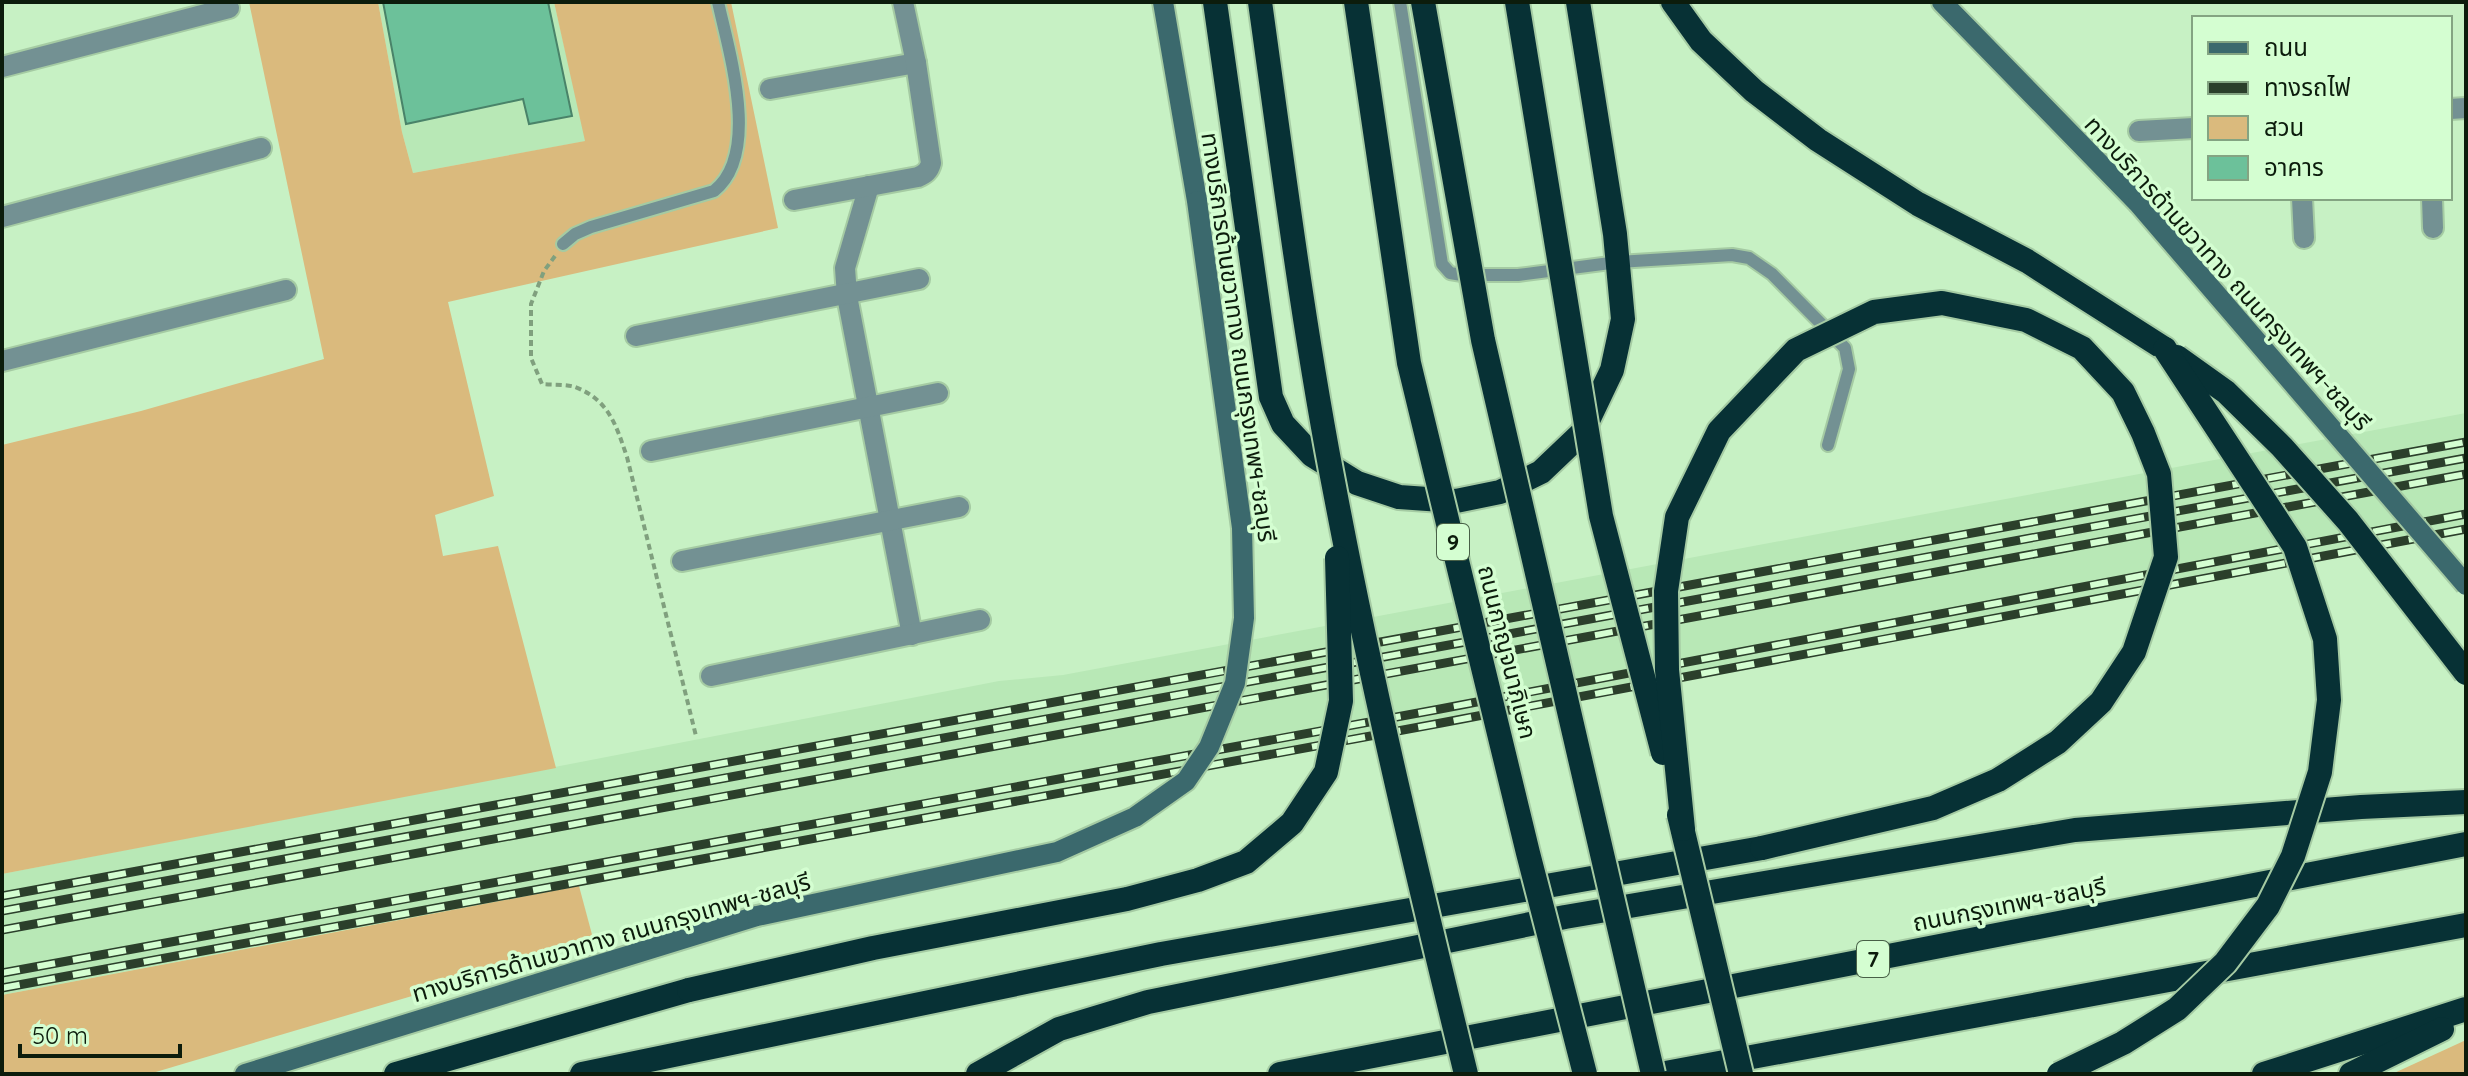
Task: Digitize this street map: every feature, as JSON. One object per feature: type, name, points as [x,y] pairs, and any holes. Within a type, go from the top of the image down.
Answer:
[{"type":"highway","points":[[1215,2],[1271,397],[1283,424],[1312,455],[1357,483],[1399,497],[1456,501],[1500,492],[1541,472],[1582,433],[1612,370],[1623,319],[1618,262],[1578,2]]},
{"type":"highway","points":[[1260,2],[1302,307],[1336,497],[1398,795],[1466,1074]]},
{"type":"highway","name":"ถนนกาญจนาภิเษก","points":[[1356,2],[1409,363],[1524,838],[1585,1074]]},
{"type":"highway","name":"ถนนกาญจนาภิเษก","points":[[1423,2],[1483,340],[1653,1074]]},
{"type":"highway","points":[[1517,2],[1601,516],[1683,829],[1741,1074]]},
{"type":"highway","points":[[1673,2],[1701,41],[1754,91],[1818,140],[1918,204],[2027,261],[2226,392],[2282,447],[2348,521],[2466,673]]},
{"type":"highway","points":[[582,1074],[1161,954],[1762,848],[1933,808],[1998,780],[2058,742],[2101,702],[2134,652],[2166,557],[2159,474],[2143,433],[2123,392],[2082,348],[2026,320],[1942,303],[1874,312],[1796,350],[1719,431],[1677,517],[1666,591],[1667,670],[1683,829]]},
{"type":"highway","points":[[2059,1074],[2123,1043],[2177,1009],[2225,963],[2268,906],[2293,856],[2320,772],[2329,700],[2325,639],[2295,547],[2165,349]]},
{"type":"highway","points":[[396,1074],[689,990],[873,948],[1127,899],[1198,880],[1246,862],[1292,823],[1326,772],[1341,701],[1336,497]]},
{"type":"highway","points":[[978,1074],[1059,1029],[1148,1002],[1565,917],[2075,830],[2361,807],[2466,802]]},
{"type":"highway","name":"ถนนกรุงเทพฯ-ชลบุรี","points":[[1280,1074],[2466,844]]},
{"type":"highway","points":[[1660,1074],[2466,925]]},
{"type":"highway","points":[[2264,1074],[2466,1009]]},
{"type":"highway","points":[[2351,1074],[2466,1017]]},
{"type":"main road","name":"ทางบริการด้านขวาทาง ถนนกรุงเทพฯ-ชลบุรี","points":[[245,1074],[757,916],[1057,852],[1135,817],[1186,781],[1209,747],[1235,683],[1244,618],[1242,528],[1197,201],[1163,2]]},
{"type":"main road","name":"ทางบริการด้านขวาทาง ถนนกรุงเทพฯ-ชลบุรี","points":[[1942,2],[2138,203],[2466,585]]},
{"type":"street","points":[[794,200],[918,177],[930,168],[916,63],[903,2]]},
{"type":"street","points":[[2,67],[229,8]]},
{"type":"street","points":[[770,89],[916,63]]},
{"type":"street","points":[[2139,131],[2192,128]]},
{"type":"street","points":[[2,217],[261,148]]},
{"type":"street","points":[[869,186],[845,268],[847,296],[912,635]]},
{"type":"street","points":[[2302,200],[2304,238]]},
{"type":"street","points":[[2432,200],[2433,228]]},
{"type":"street","points":[[636,336],[847,296],[919,279]]},
{"type":"street","points":[[2,361],[286,290]]},
{"type":"street","points":[[651,451],[938,393]]},
{"type":"street","points":[[682,561],[959,507]]},
{"type":"street","points":[[711,676],[980,620]]},
{"type":"lane","points":[[563,244],[591,227],[714,191],[724,182],[732,168],[739,135],[735,83],[718,2]]},
{"type":"lane","points":[[1400,2],[1442,264],[1450,273],[1518,275],[1618,262],[1732,255],[1749,258],[1772,274],[1845,348],[1849,369],[1828,445]]},
{"type":"path","points":[[563,244],[544,271],[531,304],[531,358],[542,384],[573,386],[602,403],[614,420],[627,457],[696,736]]},
{"type":"shaded area","points":[[378,2],[554,2],[586,141],[413,173],[402,132]]},
{"type":"shaded area","points":[[2466,413],[2466,528],[2,995],[2,874],[999,681],[1063,675]]},
{"type":"green space","points":[[249,2],[378,2],[402,132],[413,173],[585,141],[554,2],[731,2],[778,228],[448,302],[494,496],[435,515],[443,556],[498,546],[556,768],[2,874],[2,445],[141,411],[324,359]]},
{"type":"green space","points":[[579,886],[594,942],[149,1074],[2,1074],[2,995]]},
{"type":"green space","points":[[2466,1040],[2466,1074],[2392,1074]]},
{"type":"building","points":[[383,2],[548,2],[572,116],[529,124],[523,99],[406,124]]},
{"type":"railway","points":[[2,896],[2466,442]]},
{"type":"railway","points":[[2,911],[2466,458]]},
{"type":"railway","points":[[2,930],[2466,474]]},
{"type":"railway","points":[[2,973],[1440,709],[2466,514]]},
{"type":"railway","points":[[2,988],[1441,723],[2466,529]]}]
